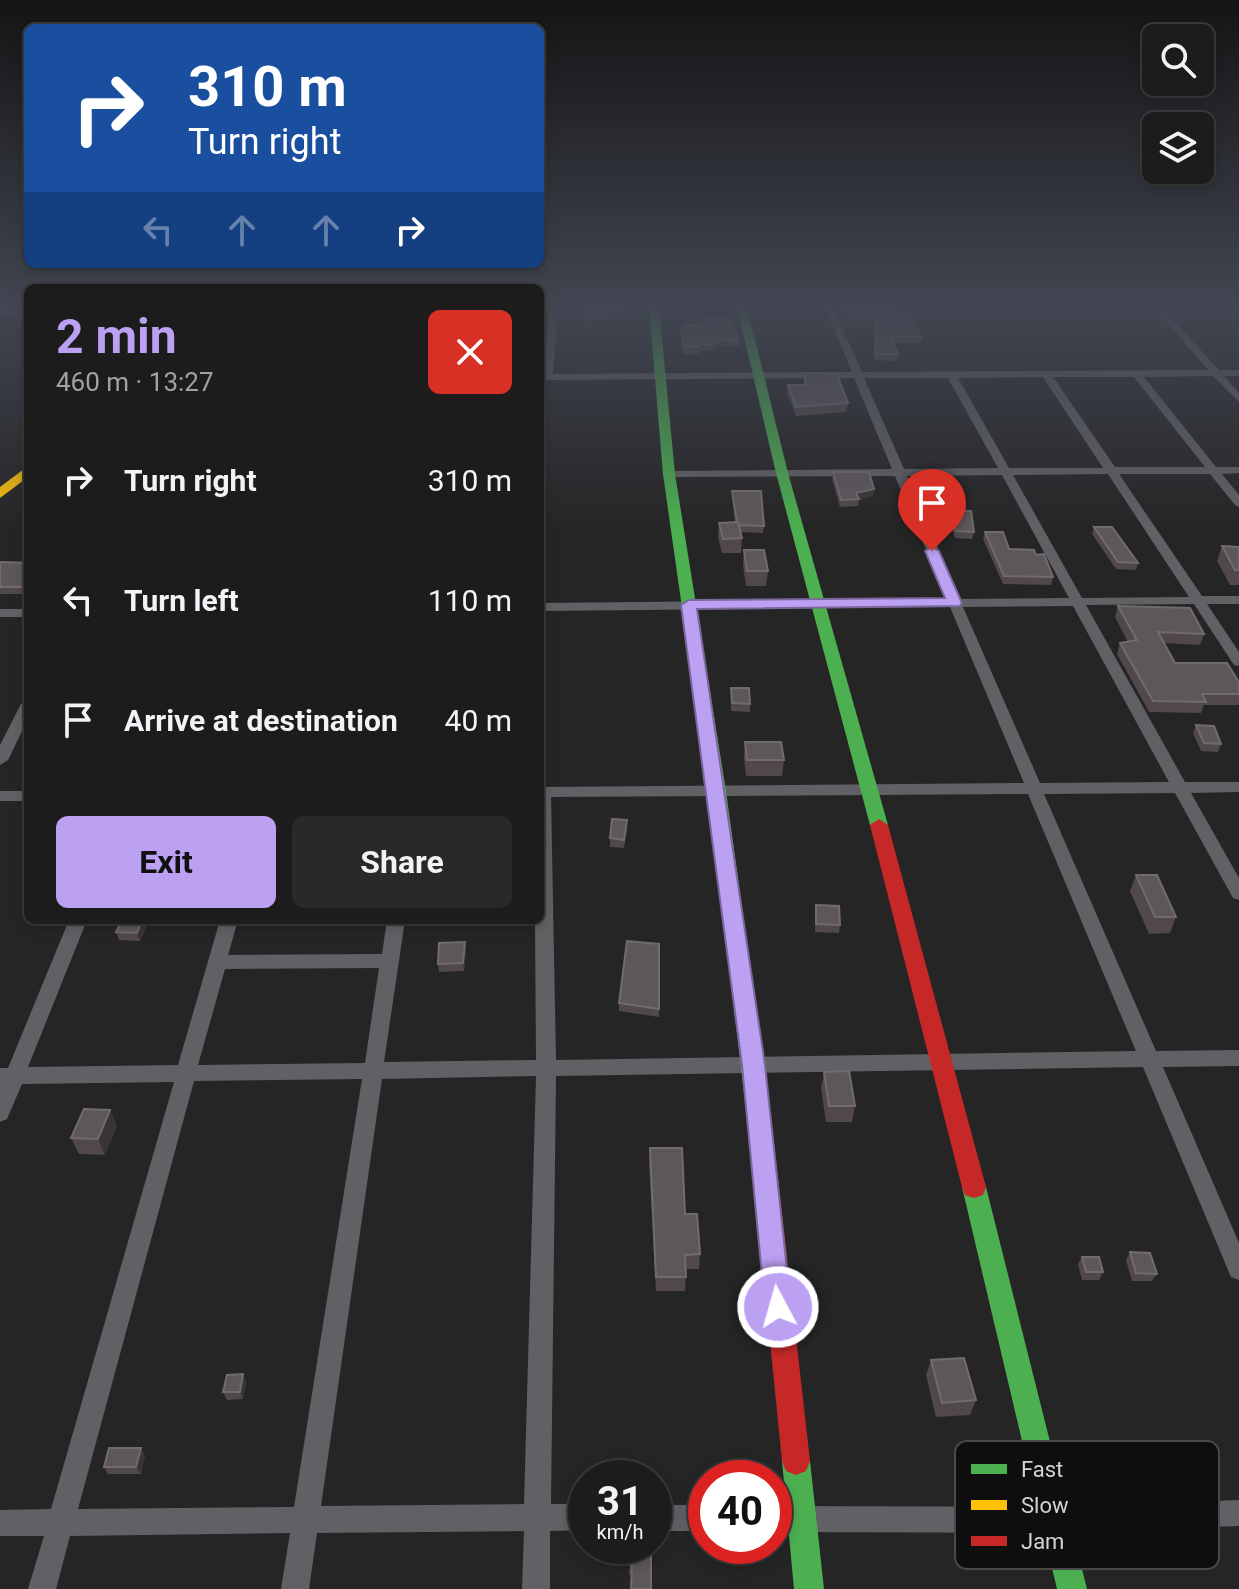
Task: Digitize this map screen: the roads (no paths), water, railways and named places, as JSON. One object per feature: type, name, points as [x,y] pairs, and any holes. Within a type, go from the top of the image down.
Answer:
[{"type":"street","points":[[660,381],[669,474],[754,1065],[783,1460]]},
{"type":"street","points":[[760,381],[782,473],[944,1062],[1036,1441]]},
{"type":"street","points":[[859,381],[1036,788],[1239,1269]]},
{"type":"street","points":[[955,381],[1239,894]]},
{"type":"street","points":[[1051,381],[1239,662]]},
{"type":"street","points":[[1143,381],[1239,503]]},
{"type":"street","points":[[1223,381],[1239,399]]},
{"type":"street","points":[[669,474],[1239,470]]},
{"type":"street","points":[[0,494],[24,473]]},
{"type":"street","points":[[544,607],[1239,600]]},
{"type":"street","points":[[0,613],[24,613]]},
{"type":"street","points":[[0,760],[24,712]]},
{"type":"street","points":[[544,792],[1239,787]]},
{"type":"street","points":[[0,796],[24,796]]},
{"type":"street","points":[[0,1113],[7,1076],[76,924]]},
{"type":"street","points":[[42,1589],[228,924]]},
{"type":"street","points":[[295,1589],[395,924]]},
{"type":"street","points":[[536,1589],[546,1067],[543,924]]},
{"type":"street","points":[[217,962],[390,961]]},
{"type":"street","points":[[7,1076],[1239,1058]]},
{"type":"street","points":[[1219,1514],[1239,1513]]},
{"type":"street","points":[[0,1523],[568,1517]]},
{"type":"street","points":[[792,1519],[955,1520]]},
{"type":"street","points":[[792,1535],[809,1589]]},
{"type":"street","points":[[1067,1569],[1072,1589]]}]
